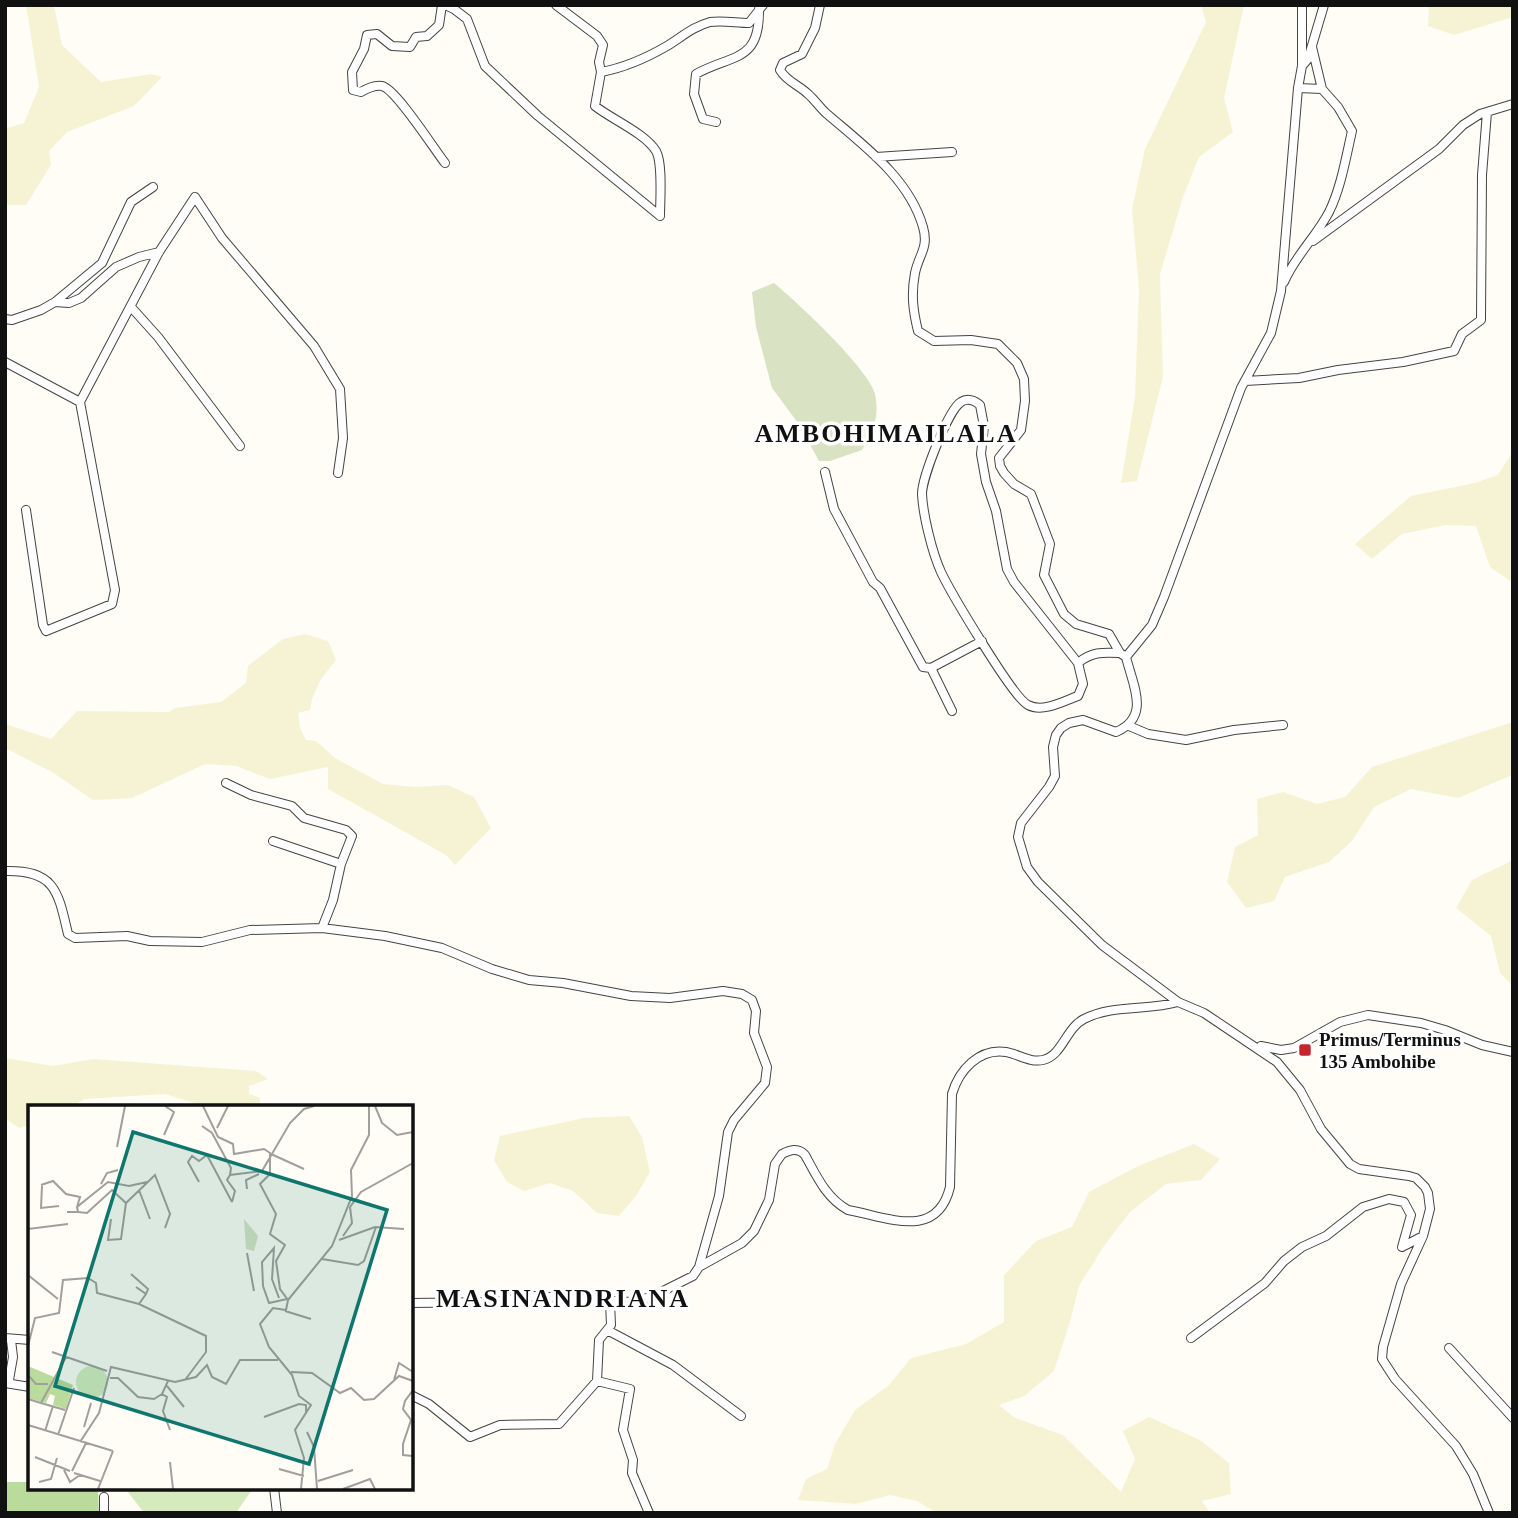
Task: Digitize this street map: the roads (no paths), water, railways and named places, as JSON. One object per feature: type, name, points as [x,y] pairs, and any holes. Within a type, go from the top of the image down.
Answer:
[{"type":"street","points":[[445,163],[391,91],[382,86],[369,87],[361,92],[353,90],[352,72],[364,50],[367,35],[377,34],[392,46],[410,47],[416,37],[427,36],[439,25],[443,5],[467,19],[485,66],[538,116],[660,216],[659,160],[656,150],[638,134],[594,106],[603,45],[597,36],[555,5]]},
{"type":"street","points":[[820,5],[815,28],[802,54],[783,63],[780,70],[786,79],[808,93],[826,114],[841,124],[876,158],[917,208],[924,231],[925,249],[915,270],[911,304],[918,331],[934,341],[971,340],[998,344],[1017,363],[1024,379],[1025,401],[1021,430],[999,458],[1000,466],[1014,484],[1031,494],[1050,544],[1044,575],[1064,614],[1076,624],[1109,634],[1123,655],[1138,704],[1129,726],[1116,732],[1083,720],[1069,723],[1056,735],[1053,747],[1055,776],[1021,823],[1018,837],[1027,867],[1038,882],[1102,945],[1178,1002],[1199,1010],[1277,1062],[1293,1079],[1321,1129],[1350,1164],[1359,1168],[1409,1175],[1421,1182],[1430,1199],[1430,1209],[1423,1236],[1401,1284],[1382,1347],[1382,1359],[1395,1379],[1456,1446],[1473,1474],[1489,1513]]},
{"type":"street","points":[[1281,291],[1302,66],[1302,5]]},
{"type":"street","points":[[1302,66],[1308,59],[1324,5]]},
{"type":"street","points":[[601,72],[614,70],[641,58],[669,45],[685,32],[712,22],[749,23],[761,7]]},
{"type":"street","points":[[716,122],[703,119],[694,94],[696,74],[733,60],[752,46],[760,25],[761,7]]},
{"type":"street","points":[[1123,655],[1152,625],[1245,381],[1270,333],[1281,291],[1292,264],[1330,211],[1352,131],[1338,107],[1322,89],[1312,47]]},
{"type":"street","points":[[1298,88],[1322,89]]},
{"type":"street","points":[[1308,244],[1439,149],[1463,125],[1487,112],[1513,104]]},
{"type":"street","points":[[1245,381],[1298,378],[1403,362],[1454,351],[1462,334],[1481,320],[1482,175],[1487,112]]},
{"type":"street","points":[[876,158],[952,152]]},
{"type":"street","points":[[5,319],[12,320],[32,314],[55,302],[102,263],[131,202],[153,187]]},
{"type":"street","points":[[26,510],[46,631],[112,604],[115,590],[80,402],[159,252],[195,197],[222,238],[314,346],[340,389],[343,438],[338,473]]},
{"type":"street","points":[[55,302],[69,303],[81,298],[116,267],[159,252]]},
{"type":"street","points":[[131,307],[158,337],[240,446]]},
{"type":"street","points":[[5,362],[80,402]]},
{"type":"street","points":[[965,400],[975,401],[980,405],[984,426],[981,454],[1007,569],[1014,582],[1078,663],[1083,684],[1079,696],[1042,708],[1027,705],[982,641],[940,570],[928,529],[922,494],[926,468],[948,421],[958,404],[965,400]]},
{"type":"street","points":[[825,472],[834,509],[923,667],[931,668],[982,641]]},
{"type":"street","points":[[1078,663],[1087,655],[1095,653],[1123,655]]},
{"type":"street","points":[[931,668],[952,711]]},
{"type":"street","points":[[1129,726],[1147,734],[1186,740],[1234,730],[1283,725]]},
{"type":"street","points":[[226,783],[251,795],[292,806],[304,818],[346,830],[352,836],[341,864],[334,900],[322,928]]},
{"type":"street","points":[[274,841],[341,864]]},
{"type":"street","points":[[5,871],[27,870],[52,884],[68,934],[75,938],[127,936],[150,941],[202,942],[250,930],[322,928],[385,936],[442,948],[492,969],[529,980],[563,983],[631,996],[670,998],[723,991],[742,994],[752,1000],[755,1011],[754,1034],[767,1067],[765,1083],[734,1120],[728,1132],[719,1196],[699,1267],[693,1276],[651,1297],[631,1302],[534,1296],[495,1302],[413,1303]]},
{"type":"street","points":[[699,1267],[742,1243],[754,1231],[769,1200],[775,1164],[788,1150],[802,1152],[830,1197],[848,1210],[913,1222],[934,1216],[944,1205],[950,1187],[952,1094],[956,1081],[966,1066],[997,1052],[1042,1060],[1054,1054],[1073,1027],[1084,1019],[1108,1010],[1163,1006],[1178,1002]]},
{"type":"street","points":[[1254,1045],[1281,1050],[1294,1048],[1340,1022],[1353,1017],[1376,1015],[1421,1023],[1482,1045],[1513,1052]]},
{"type":"street","points":[[1191,1338],[1265,1283],[1284,1261],[1301,1247],[1326,1236],[1363,1207],[1389,1199],[1404,1202],[1411,1215],[1402,1247],[1423,1236]]},
{"type":"street","points":[[413,1396],[429,1404],[470,1437],[500,1425],[559,1424],[597,1381],[599,1340],[609,1331],[611,1325],[610,1301]]},
{"type":"street","points":[[609,1331],[673,1364],[741,1416]]},
{"type":"street","points":[[5,1382],[9,1380],[13,1357],[8,1339],[28,1340]]},
{"type":"street","points":[[1450,1348],[1513,1418]]},
{"type":"street","points":[[597,1381],[630,1389],[623,1430],[633,1460],[632,1473],[649,1513]]},
{"type":"street","points":[[5,1382],[28,1387]]},
{"type":"street","points":[[274,1490],[277,1513]]},
{"type":"street","points":[[104,1497],[104,1513]]},
{"type":"place","name":"Primus/Terminus 135 Ambohibe","points":[[1305,1050]]},
{"type":"district","name":"AMBOHIMAILALA","points":[[886,433]]},
{"type":"district","name":"MASINANDRIANA","points":[[563,1298]]}]
